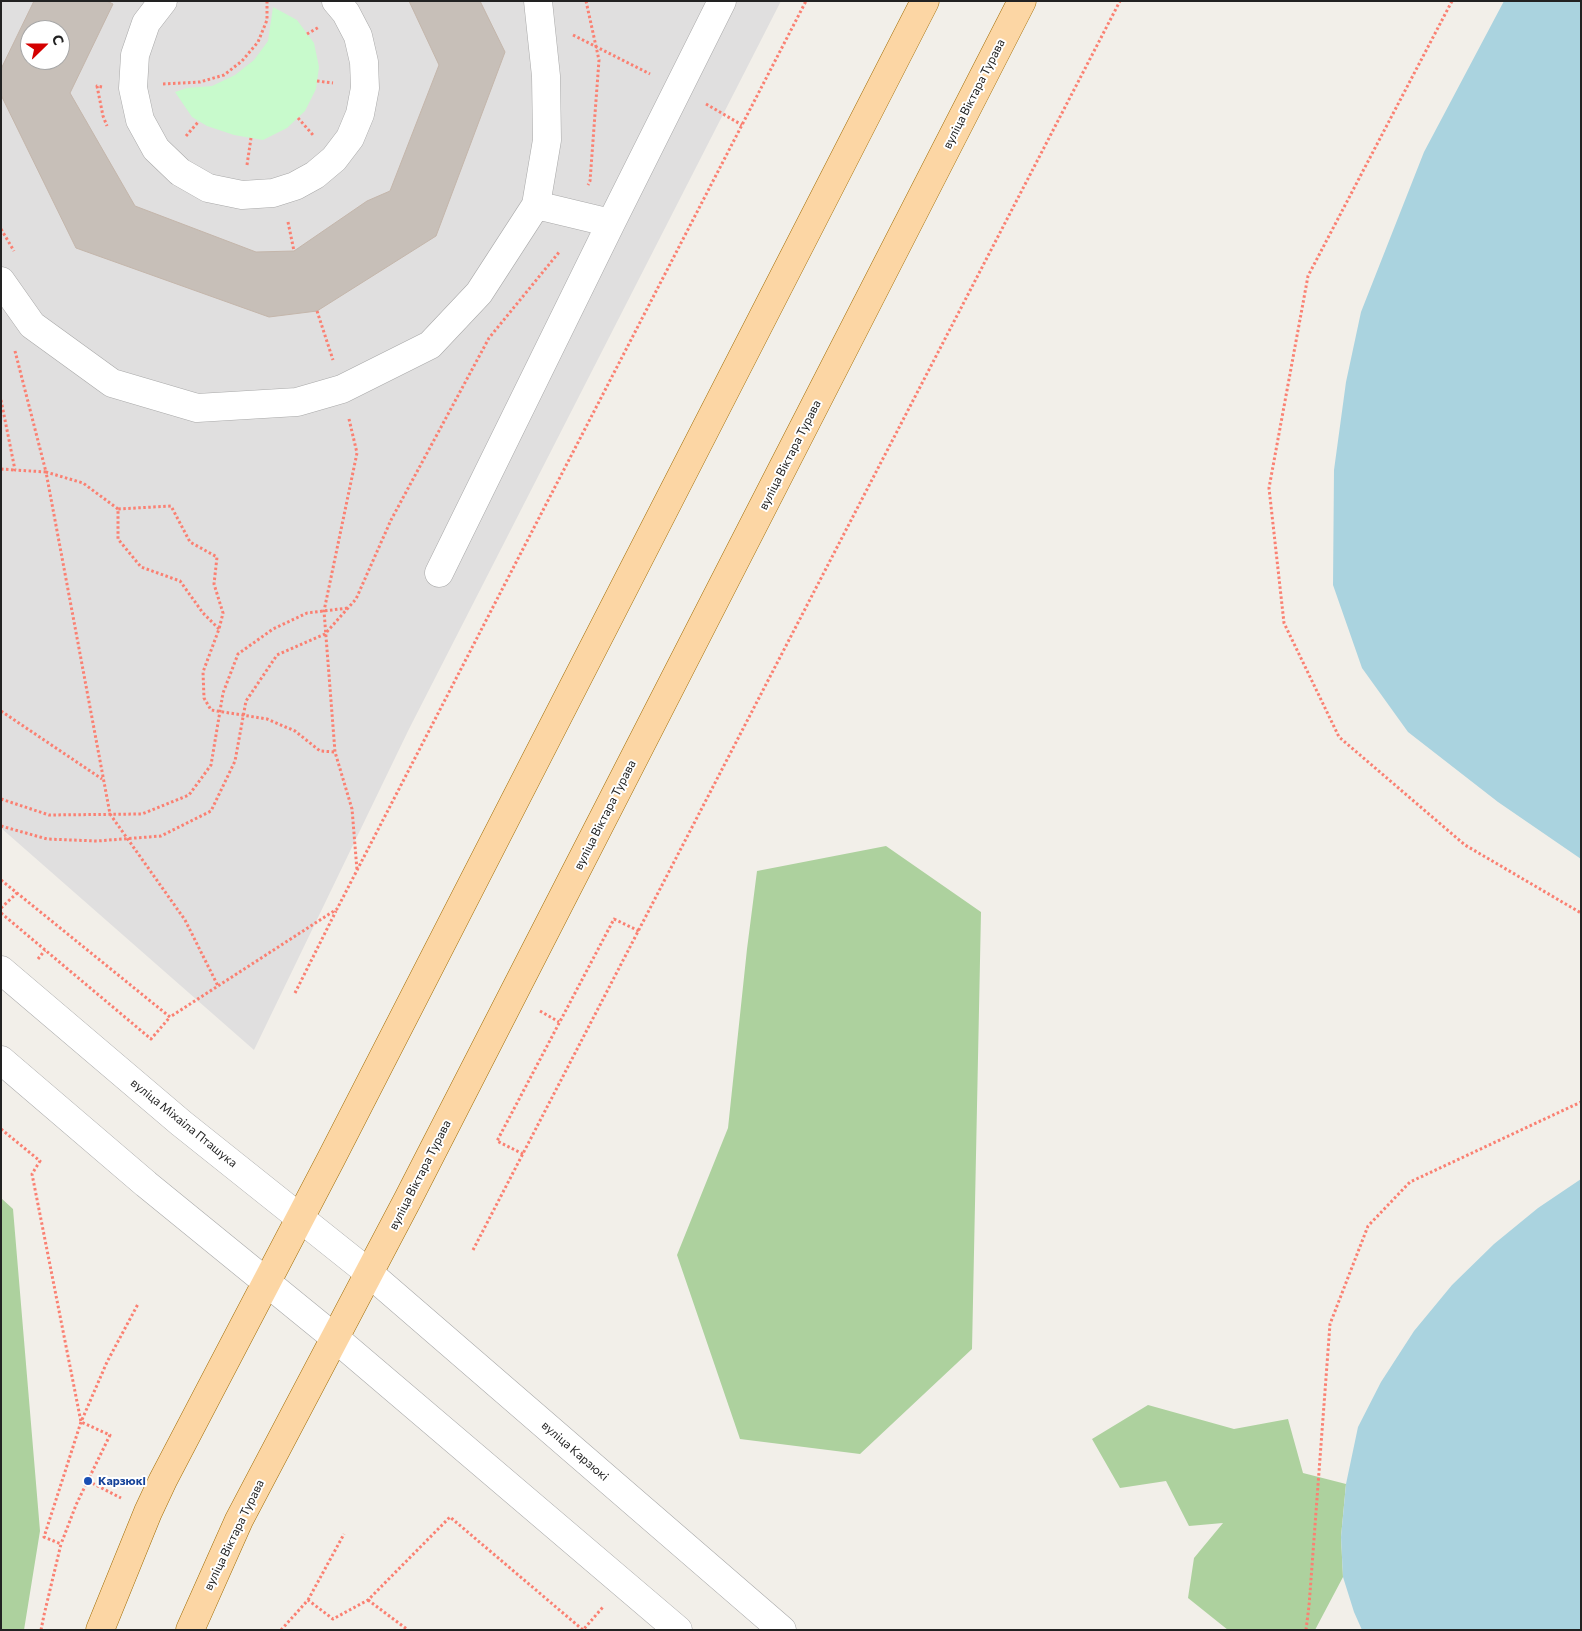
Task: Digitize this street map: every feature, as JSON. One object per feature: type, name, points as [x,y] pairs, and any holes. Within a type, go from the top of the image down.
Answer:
[{"type":"main road","points":[[100,1630],[148,1512],[925,1]]},
{"type":"main road","name":"вуліца Віктара Турава","points":[[190,1630],[239,1520],[369,1273],[1022,1]]},
{"type":"street","points":[[162,1],[146,23],[135,55],[133,88],[140,120],[156,149],[180,172],[208,188],[242,195],[273,193],[295,186],[315,174],[334,159],[350,138],[360,114],[365,88],[364,62],[358,36],[346,13],[336,1]]},
{"type":"street","points":[[1,281],[32,325],[112,383],[197,408],[297,402],[342,389],[430,345],[479,293],[536,205],[547,140],[546,76],[538,1]]},
{"type":"street","points":[[439,574],[722,1]]},
{"type":"street","points":[[536,205],[611,223]]},
{"type":"street","name":"вуліца Міхаіла Пташука","points":[[1,970],[181,1123],[369,1273]]},
{"type":"street","points":[[1,1060],[146,1184],[335,1338],[678,1630]]},
{"type":"street","name":"вуліца Карзюкі","points":[[369,1273],[782,1630]]},
{"type":"path","points":[[111,133],[102,116],[97,86],[133,88],[200,82],[224,75],[242,61],[258,42],[267,20],[267,1]]},
{"type":"path","points":[[1,826],[46,839],[97,841],[127,839],[161,836],[211,811],[235,761],[246,701],[277,655],[325,634],[356,599],[391,520],[489,338],[562,248],[590,181],[599,60],[586,1]]},
{"type":"path","points":[[473,1250],[1120,1]]},
{"type":"path","points":[[1452,1],[1308,276],[1269,488],[1284,623],[1339,737],[1465,845],[1581,912]]},
{"type":"path","points":[[568,32],[679,88],[742,125]]},
{"type":"path","points":[[317,311],[342,389],[356,453],[324,611],[335,752],[352,810],[358,870]]},
{"type":"path","points":[[14,347],[46,472],[110,814],[186,920],[218,986]]},
{"type":"path","points":[[1,400],[15,470]]},
{"type":"path","points":[[1,469],[46,472],[83,483],[118,509],[171,506],[190,542],[217,557],[214,584],[223,613],[204,672],[204,698],[211,710],[267,719],[295,731],[320,751],[335,752]]},
{"type":"path","points":[[118,509],[118,539],[140,567],[180,581],[204,613],[219,629]]},
{"type":"path","points":[[1,799],[49,814],[142,814],[189,795],[212,766],[223,693],[238,654],[273,629],[307,613],[348,608]]},
{"type":"path","points":[[1,711],[103,779]]},
{"type":"path","points":[[1,908],[17,893]]},
{"type":"path","points":[[295,993],[337,909]]},
{"type":"path","points":[[1,914],[151,1039],[170,1017]]},
{"type":"path","points":[[524,1154],[497,1141],[614,919],[639,931]]},
{"type":"path","points":[[1306,1630],[1330,1324],[1368,1226],[1410,1182],[1581,1102]]},
{"type":"path","points":[[1,1129],[40,1161],[32,1174],[80,1422]]},
{"type":"path","points":[[61,1544],[44,1537],[80,1422],[107,1362],[138,1304]]},
{"type":"path","points":[[41,1630],[61,1544],[76,1505],[110,1435],[80,1422]]},
{"type":"path","points":[[308,1600],[333,1619],[368,1600],[450,1517],[583,1630]]},
{"type":"path","points":[[281,1630],[308,1600],[344,1534]]},
{"type":"path","points":[[368,1600],[408,1630]]},
{"type":"shaded area","points":[[1,1],[781,1],[409,729],[254,1050],[1,828]]},
{"type":"green space","points":[[273,7],[297,20],[314,43],[319,67],[316,89],[305,111],[287,128],[263,140],[234,135],[207,126],[192,117],[175,92],[187,88],[212,86],[235,75],[254,60],[268,41]]},
{"type":"green space","points":[[886,846],[981,912],[972,1349],[860,1454],[740,1439],[677,1255],[728,1128],[757,871]]},
{"type":"green space","points":[[1,1198],[13,1209],[40,1531],[24,1630],[1,1630]]},
{"type":"green space","points":[[1148,1405],[1234,1429],[1288,1419],[1303,1473],[1346,1484],[1341,1537],[1343,1577],[1315,1630],[1228,1630],[1188,1598],[1194,1558],[1223,1523],[1189,1526],[1166,1481],[1120,1488],[1092,1439]]},
{"type":"water","points":[[1504,1],[1581,1],[1581,859],[1498,802],[1408,732],[1362,668],[1333,585],[1334,470],[1346,382],[1361,312],[1424,152]]},
{"type":"water","points":[[1581,1179],[1581,1630],[1362,1630],[1343,1577],[1341,1537],[1346,1484],[1358,1427],[1381,1382],[1414,1331],[1452,1285],[1494,1244],[1538,1208]]},
{"type":"building","points":[[34,1],[107,1],[113,4],[70,93],[135,206],[256,252],[294,251],[367,201],[390,191],[439,65],[409,1],[480,1],[505,52],[436,236],[317,311],[269,317],[76,248],[1,95],[1,69],[20,30],[20,70],[70,70],[70,20],[25,20]]},
{"type":"place","name":"Карзюкі","points":[[88,1481]]}]
